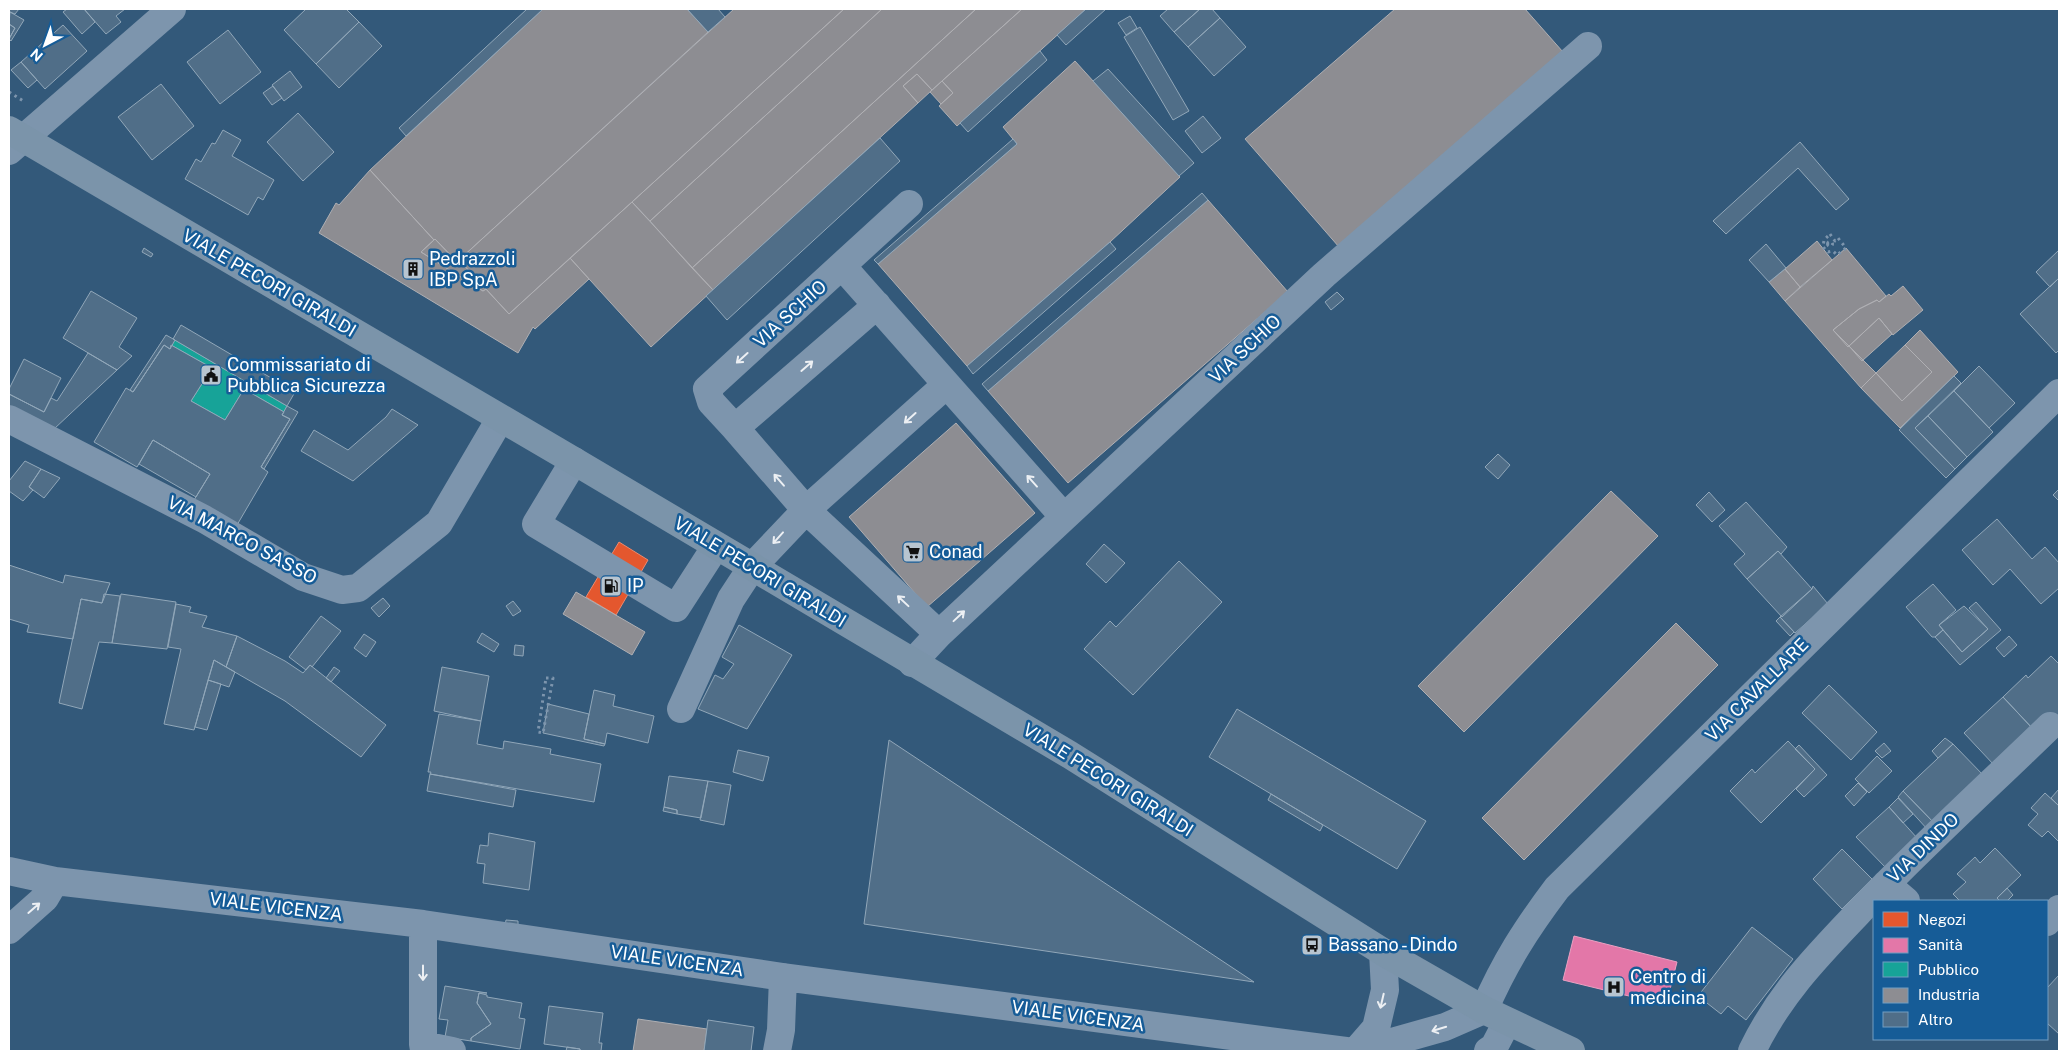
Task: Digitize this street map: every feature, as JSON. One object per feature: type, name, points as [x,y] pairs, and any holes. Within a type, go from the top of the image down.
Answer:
[{"type":"main road","name":"VIALE PECORI GIRALDI","points":[[13,140],[574,461],[1070,755],[1383,952],[1495,1016]]},
{"type":"main road","points":[[1495,1016],[1571,1051]]},
{"type":"street","points":[[13,140],[172,9]]},
{"type":"street","name":"VIA SCHIO","points":[[912,663],[939,634],[1324,275],[1588,46]]},
{"type":"street","name":"VIA SCHIO","points":[[735,428],[711,402],[707,389],[909,204]]},
{"type":"street","points":[[842,266],[1064,517]]},
{"type":"street","points":[[877,305],[735,428],[806,510],[939,634]]},
{"type":"street","points":[[681,709],[730,599],[752,567],[806,510],[946,385]]},
{"type":"street","name":"VIA CAVALLARE","points":[[1488,1051],[1494,1047],[1498,978],[1522,934],[1558,888],[2059,393]]},
{"type":"street","name":"VIA MARCO SASSO","points":[[11,423],[204,518],[303,577],[342,590],[358,588],[439,523],[500,419]]},
{"type":"street","points":[[574,461],[536,524],[676,608],[716,546]]},
{"type":"street","name":"VIA DINDO","points":[[1896,892],[2050,726]]},
{"type":"street","name":"VIALE VICENZA","points":[[9,871],[55,881],[423,924],[784,977],[1346,1051]]},
{"type":"street","points":[[9,930],[45,898],[55,881]]},
{"type":"street","points":[[2048,921],[2059,909]]},
{"type":"street","name":"VIA DINDO","points":[[1752,1051],[1767,1021],[1801,974],[1873,912]]},
{"type":"street","points":[[423,924],[423,1045],[452,1051]]},
{"type":"street","points":[[1358,1051],[1376,1028],[1385,990],[1383,952]]},
{"type":"street","points":[[777,1051],[781,1030],[784,977]]},
{"type":"street","points":[[1358,1051],[1445,1027],[1495,1016]]},
{"type":"path","points":[[1830,234],[1834,242],[1838,238],[1846,248],[1837,255],[1834,251],[1826,251],[1822,245],[1830,234]]},
{"type":"path","points":[[546,678],[553,678],[543,733],[538,732],[546,678]]},
{"type":"building: Negozi","points":[[619,542],[648,560],[616,615],[586,597]]},
{"type":"building: Sanità","points":[[1574,936],[1677,962],[1666,1005],[1563,980]]},
{"type":"building: Pubblico","points":[[175,340],[287,406],[284,412],[244,389],[225,420],[191,401],[212,368],[171,345]]},
{"type":"building: Industria","points":[[543,9],[687,9],[708,32],[459,260],[461,262],[459,264],[434,240],[370,170]]},
{"type":"building: Industria","points":[[734,9],[844,9],[509,314],[459,260]]},
{"type":"building: Industria","points":[[844,9],[882,9],[650,221],[632,202]]},
{"type":"building: Industria","points":[[882,9],[976,9],[692,268],[650,221]]},
{"type":"building: Industria","points":[[976,9],[1022,9],[932,90],[917,74],[903,86],[918,103],[713,290],[692,268]]},
{"type":"building: Industria","points":[[1022,9],[1086,9],[957,126],[939,106],[953,93],[942,81]]},
{"type":"building: Industria","points":[[1395,9],[1525,9],[1563,52],[1339,247],[1245,139]]},
{"type":"building: Industria","points":[[1075,61],[1180,177],[1110,242],[967,366],[878,264],[1017,144],[1003,127]]},
{"type":"building: Industria","points":[[917,74],[932,90],[918,103],[903,86]]},
{"type":"building: Industria","points":[[942,81],[953,93],[941,104],[930,92]]},
{"type":"building: Industria","name":"Pedrazzoli IBP SpA","points":[[370,170],[434,240],[421,252],[483,291],[486,289],[509,314],[570,258],[589,279],[535,329],[533,327],[518,353],[319,233],[336,203],[339,205]]},
{"type":"building: Industria","points":[[1208,200],[1288,292],[1068,483],[988,391]]},
{"type":"building: Industria","points":[[632,202],[713,290],[651,347],[570,258]]},
{"type":"building: Industria","points":[[435,239],[459,264],[461,262],[486,289],[483,291],[421,252]]},
{"type":"building: Industria","points":[[1817,241],[1832,260],[1800,287],[1785,269]]},
{"type":"building: Industria","points":[[1846,248],[1886,296],[1879,302],[1877,300],[1859,309],[1833,330],[1876,373],[1861,388],[1785,301]]},
{"type":"building: Industria","points":[[1785,269],[1800,287],[1785,301],[1769,282]]},
{"type":"building: Industria","points":[[1903,286],[1923,310],[1893,335],[1879,318],[1848,347],[1833,330],[1859,309],[1877,300],[1879,302],[1889,294],[1891,296]]},
{"type":"building: Industria","points":[[1879,318],[1892,334],[1862,361],[1849,346]]},
{"type":"building: Industria","points":[[1920,330],[1958,372],[1900,428],[1861,388],[1876,373],[1902,401],[1932,372],[1905,345]]},
{"type":"building: Industria","points":[[1905,345],[1932,372],[1902,401],[1876,373]]},
{"type":"building: Industria","points":[[956,423],[1035,513],[927,607],[849,517]]},
{"type":"building: Industria","points":[[1611,491],[1658,536],[1464,732],[1418,686]]},
{"type":"building: Industria","points":[[576,592],[645,632],[632,655],[563,614]]},
{"type":"building: Industria","points":[[1676,623],[1718,665],[1524,860],[1482,818]]},
{"type":"building: Industria","points":[[638,1019],[707,1029],[704,1051],[633,1051]]},
{"type":"building: Altro","points":[[9,9],[19,9],[15,14],[10,12],[9,14]]},
{"type":"building: Altro","points":[[67,9],[84,9],[95,22],[82,34],[63,12]]},
{"type":"building: Altro","points":[[84,9],[125,9],[116,16],[121,22],[106,34]]},
{"type":"building: Altro","points":[[306,9],[346,9],[359,22],[316,64],[284,30]]},
{"type":"building: Altro","points":[[527,9],[543,9],[406,136],[399,128]]},
{"type":"building: Altro","points":[[687,9],[718,9],[725,17],[708,32]]},
{"type":"building: Altro","points":[[1086,9],[1106,9],[1066,45],[1057,35]]},
{"type":"building: Altro","points":[[1168,9],[1200,9],[1174,32],[1160,16]]},
{"type":"building: Altro","points":[[1200,9],[1212,9],[1220,18],[1188,47],[1174,32]]},
{"type":"building: Altro","points":[[10,12],[24,20],[11,41],[9,39],[15,28],[9,24]]},
{"type":"building: Altro","points":[[1130,16],[1137,28],[1126,35],[1118,23]]},
{"type":"building: Altro","points":[[1220,18],[1246,47],[1214,76],[1188,47]]},
{"type":"building: Altro","points":[[359,22],[382,46],[339,88],[316,64]]},
{"type":"building: Altro","points":[[9,24],[15,28],[9,39]]},
{"type":"building: Altro","points":[[63,25],[87,51],[45,89],[21,62]]},
{"type":"building: Altro","points":[[1140,27],[1189,111],[1173,120],[1124,37]]},
{"type":"building: Altro","points":[[228,30],[261,72],[220,104],[187,62]]},
{"type":"building: Altro","points":[[1040,51],[1047,60],[968,132],[960,123]]},
{"type":"building: Altro","points":[[21,62],[37,80],[28,88],[11,70]]},
{"type":"building: Altro","points":[[1108,69],[1194,163],[1179,176],[1093,81]]},
{"type":"building: Altro","points":[[290,71],[302,87],[284,101],[272,85]]},
{"type":"building: Altro","points":[[161,84],[194,126],[152,160],[118,117]]},
{"type":"building: Altro","points":[[273,86],[282,98],[272,105],[263,93]]},
{"type":"building: Altro","points":[[298,113],[334,152],[303,181],[267,142]]},
{"type":"building: Altro","points":[[1203,116],[1221,138],[1202,153],[1185,131]]},
{"type":"building: Altro","points":[[223,130],[241,140],[232,156],[274,180],[263,200],[258,197],[248,215],[185,179],[196,159],[201,162],[212,143],[215,144]]},
{"type":"building: Altro","points":[[880,138],[900,161],[727,320],[706,296]]},
{"type":"building: Altro","points":[[1013,139],[1017,144],[878,264],[874,260]]},
{"type":"building: Altro","points":[[1800,142],[1849,199],[1836,210],[1798,168],[1726,234],[1713,221]]},
{"type":"building: Altro","points":[[1202,193],[1208,200],[988,391],[982,384]]},
{"type":"building: Altro","points":[[1110,242],[1116,249],[973,374],[967,366]]},
{"type":"building: Altro","points":[[1766,244],[1786,268],[1769,282],[1749,260]]},
{"type":"building: Altro","points":[[144,248],[153,254],[151,257],[142,252]]},
{"type":"building: Altro","points":[[2059,250],[2059,278],[2050,287],[2036,272]]},
{"type":"building: Altro","points":[[2059,278],[2059,350],[2056,353],[2020,314]]},
{"type":"building: Altro","points":[[91,291],[137,318],[119,347],[132,356],[117,370],[63,338]]},
{"type":"building: Altro","points":[[1337,292],[1344,299],[1331,310],[1325,302]]},
{"type":"building: Altro","points":[[181,325],[295,392],[287,406],[173,339]]},
{"type":"building: Altro","points":[[166,335],[175,340],[170,349],[164,345],[133,392],[130,390]]},
{"type":"building: Altro","points":[[164,345],[170,349],[171,345],[212,368],[191,401],[225,420],[244,389],[284,412],[282,415],[290,419],[261,467],[268,472],[237,525],[194,500],[210,474],[153,440],[137,467],[94,442],[126,388],[133,392]]},
{"type":"building: Altro","points":[[88,353],[117,370],[54,429],[9,409],[9,394],[44,412],[51,398],[57,401]]},
{"type":"building: Altro","points":[[24,359],[61,378],[44,412],[9,394],[9,389]]},
{"type":"building: Altro","points":[[1979,366],[2015,403],[1989,428],[1954,391]]},
{"type":"building: Altro","points":[[1954,376],[1961,383],[1915,428],[1955,469],[1946,478],[1899,430]]},
{"type":"building: Altro","points":[[1954,391],[1993,432],[1967,457],[1928,416]]},
{"type":"building: Altro","points":[[287,406],[298,412],[264,469],[261,467],[290,419],[282,415]]},
{"type":"building: Altro","points":[[392,409],[418,425],[353,481],[301,451],[314,430],[348,450],[386,417]]},
{"type":"building: Altro","points":[[1928,416],[1967,457],[1955,469],[1915,428]]},
{"type":"building: Altro","points":[[153,440],[210,474],[196,497],[139,464]]},
{"type":"building: Altro","points":[[1498,454],[1510,465],[1498,479],[1485,467]]},
{"type":"building: Altro","points":[[25,461],[41,469],[29,487],[33,490],[23,501],[9,491],[9,481]]},
{"type":"building: Altro","points":[[41,469],[60,478],[44,498],[29,487]]},
{"type":"building: Altro","points":[[2059,489],[2059,501],[2053,495]]},
{"type":"building: Altro","points":[[1709,492],[1725,510],[1712,522],[1696,505]]},
{"type":"building: Altro","points":[[1746,502],[1787,547],[1781,554],[1778,551],[1747,579],[1734,564],[1745,554],[1719,526]]},
{"type":"building: Altro","points":[[1997,519],[2032,559],[2045,547],[2059,563],[2059,588],[2041,604],[2010,569],[1993,585],[1962,550]]},
{"type":"building: Altro","points":[[1104,544],[1125,563],[1106,583],[1086,564]]},
{"type":"building: Altro","points":[[1778,551],[1812,589],[1782,617],[1747,579]]},
{"type":"building: Altro","points":[[1179,561],[1222,602],[1133,695],[1084,649],[1110,621],[1116,627]]},
{"type":"building: Altro","points":[[9,565],[63,583],[65,575],[110,583],[102,603],[81,599],[73,639],[27,632],[29,625],[9,619]]},
{"type":"building: Altro","points":[[1933,584],[1956,610],[1939,625],[1943,630],[1935,637],[1932,637],[1906,607]]},
{"type":"building: Altro","points":[[1813,586],[1828,604],[1795,633],[1780,617],[1812,589]]},
{"type":"building: Altro","points":[[104,594],[120,596],[112,643],[99,642],[82,709],[59,703],[81,599],[102,603]]},
{"type":"building: Altro","points":[[121,594],[176,602],[167,649],[112,643]]},
{"type":"building: Altro","points":[[383,598],[390,606],[379,617],[371,608]]},
{"type":"building: Altro","points":[[513,601],[521,611],[513,616],[506,606]]},
{"type":"building: Altro","points":[[1976,602],[2001,630],[1960,665],[1935,637],[1943,630],[1962,652],[1988,629],[1969,608]]},
{"type":"building: Altro","points":[[176,604],[191,607],[189,612],[207,616],[202,627],[237,636],[226,667],[214,660],[194,730],[164,724],[181,649],[168,647]]},
{"type":"building: Altro","points":[[1964,606],[1988,629],[1962,652],[1939,625]]},
{"type":"building: Altro","points":[[321,616],[341,631],[312,667],[310,665],[306,670],[289,657]]},
{"type":"building: Altro","points":[[1780,617],[1794,632],[1790,636],[1776,621]]},
{"type":"building: Altro","points":[[739,625],[792,655],[747,729],[698,709],[715,675],[723,679],[734,664],[722,657]]},
{"type":"building: Altro","points":[[482,633],[499,644],[494,652],[477,642]]},
{"type":"building: Altro","points":[[364,634],[376,642],[366,657],[354,648]]},
{"type":"building: Altro","points":[[237,636],[285,661],[303,673],[310,665],[386,725],[361,757],[285,701],[226,667]]},
{"type":"building: Altro","points":[[2009,636],[2017,645],[2004,657],[1996,648]]},
{"type":"building: Altro","points":[[515,645],[524,646],[523,656],[514,655]]},
{"type":"building: Altro","points":[[2051,656],[2059,664],[2059,719],[2033,729],[2003,697],[2026,675],[2028,678]]},
{"type":"building: Altro","points":[[214,660],[235,672],[229,687],[208,680]]},
{"type":"building: Altro","points":[[334,667],[340,671],[331,682],[326,678]]},
{"type":"building: Altro","points":[[442,667],[489,676],[481,721],[434,711]]},
{"type":"building: Altro","points":[[208,680],[221,684],[207,730],[195,727]]},
{"type":"building: Altro","points":[[1829,685],[1877,732],[1851,760],[1802,713]]},
{"type":"building: Altro","points":[[594,690],[615,695],[613,706],[654,716],[648,743],[607,733],[605,744],[584,739]]},
{"type":"building: Altro","points":[[2003,697],[2033,729],[1994,765],[1964,733]]},
{"type":"building: Altro","points":[[548,704],[589,714],[584,739],[605,744],[604,746],[543,733]]},
{"type":"building: Altro","points":[[1237,709],[1426,821],[1397,869],[1209,757]]},
{"type":"building: Altro","points":[[439,714],[481,721],[477,744],[503,749],[504,741],[551,749],[550,754],[601,764],[594,802],[430,774],[431,772],[428,772]]},
{"type":"building: Altro","points":[[1945,738],[1953,744],[1938,758],[1932,751]]},
{"type":"building: Altro","points":[[889,740],[1254,982],[864,924]]},
{"type":"building: Altro","points":[[1788,741],[1815,769],[1761,823],[1730,791],[1752,769],[1755,773]]},
{"type":"building: Altro","points":[[1884,743],[1891,751],[1882,758],[1875,751]]},
{"type":"building: Altro","points":[[1953,744],[1985,777],[1935,824],[1903,791]]},
{"type":"building: Altro","points":[[1799,745],[1827,775],[1804,797],[1796,789],[1815,769],[1795,749]]},
{"type":"building: Altro","points":[[738,750],[769,757],[763,781],[733,772]]},
{"type":"building: Altro","points":[[1877,756],[1892,771],[1869,793],[1855,779]]},
{"type":"building: Altro","points":[[430,774],[516,790],[513,807],[427,791]]},
{"type":"building: Altro","points":[[669,776],[708,781],[701,818],[677,814],[677,810],[664,807]]},
{"type":"building: Altro","points":[[708,781],[731,785],[724,825],[700,820]]},
{"type":"building: Altro","points":[[1858,783],[1867,792],[1854,806],[1845,796]]},
{"type":"building: Altro","points":[[2059,789],[2059,806],[2051,798]]},
{"type":"building: Altro","points":[[1903,791],[1935,824],[1928,830],[1898,797]]},
{"type":"building: Altro","points":[[2045,793],[2059,806],[2059,842],[2048,831],[2042,837],[2028,825],[2038,814],[2031,808]]},
{"type":"building: Altro","points":[[1271,794],[1323,825],[1320,831],[1268,800]]},
{"type":"building: Altro","points":[[1898,798],[1913,814],[1903,823],[1889,807]]},
{"type":"building: Altro","points":[[664,807],[677,810],[677,814],[663,811]]},
{"type":"building: Altro","points":[[1889,807],[1918,839],[1886,868],[1856,837]]},
{"type":"building: Altro","points":[[489,833],[535,842],[529,890],[483,883],[485,864],[477,863],[480,845],[488,846]]},
{"type":"building: Altro","points":[[1995,848],[2021,875],[1997,898],[1999,900],[1959,900],[1953,894],[1966,882],[1957,874],[1975,857],[1980,863]]},
{"type":"building: Altro","points":[[1842,849],[1872,879],[1842,909],[1813,879]]},
{"type":"building: Altro","points":[[2007,888],[2013,895],[2008,900],[1999,900],[1997,898]]},
{"type":"building: Altro","points":[[506,920],[518,921],[518,928],[505,926]]},
{"type":"building: Altro","points":[[1752,927],[1793,959],[1746,1020],[1728,1006],[1721,1014],[1698,996]]},
{"type":"building: Altro","points":[[2059,975],[2059,1034],[2048,1024],[2048,987]]},
{"type":"building: Altro","points":[[445,986],[487,993],[479,993],[477,1003],[491,1024],[471,1038],[471,1041],[445,1037],[448,1020],[439,1019]]},
{"type":"building: Altro","points":[[479,993],[487,995],[487,997],[522,1003],[519,1018],[525,1019],[520,1049],[471,1041],[471,1038],[491,1024],[477,1003]]},
{"type":"building: Altro","points":[[549,1006],[603,1013],[599,1043],[602,1043],[601,1051],[580,1051],[580,1049],[544,1044]]},
{"type":"building: Altro","points":[[708,1020],[754,1027],[751,1051],[704,1051]]},
{"type":"building: Altro","points":[[567,1047],[580,1049],[580,1051],[566,1051]]},
{"type":"place","name":"Pedrazzoli IBP SpA","points":[[413,269]]},
{"type":"place","name":"Commissariato di Pubblica Sicurezza","points":[[211,375]]},
{"type":"place","name":"Conad","points":[[913,552]]},
{"type":"place","name":"IP","points":[[611,586]]},
{"type":"place","name":"Bassano - Dindo","points":[[1312,945]]},
{"type":"place","name":"Centro di medicina","points":[[1614,987]]}]
